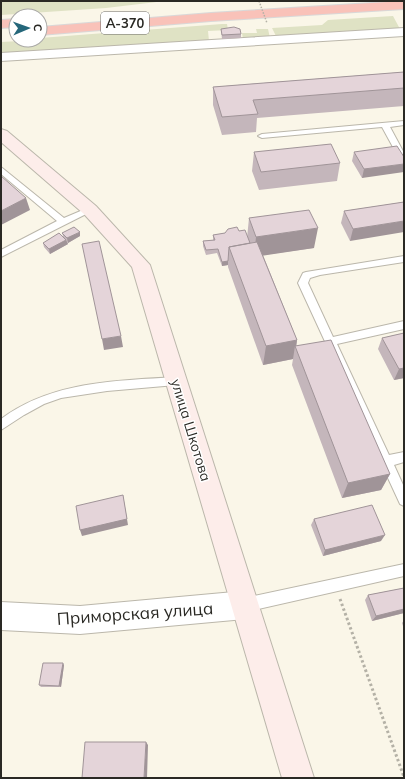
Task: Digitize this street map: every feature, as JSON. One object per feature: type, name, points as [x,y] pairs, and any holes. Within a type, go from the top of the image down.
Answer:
[{"type":"highway","name":"А-370","points":[[48,19],[317,1]]},
{"type":"highway","name":"А-370","points":[[48,30],[211,17],[404,5]]},
{"type":"street","points":[[1,58],[404,32]]},
{"type":"street","name":"улица Шкотова","points":[[1,134],[90,210],[141,265],[298,778]]},
{"type":"street","name":"Приморская улица","points":[[1,616],[80,620],[245,605]]},
{"type":"lane","points":[[262,136],[404,123]]},
{"type":"lane","points":[[385,125],[404,160]]},
{"type":"lane","points":[[1,170],[63,222]]},
{"type":"lane","points":[[1,254],[63,222],[90,210]]},
{"type":"lane","points":[[404,259],[306,275],[303,283],[404,500]]},
{"type":"lane","points":[[331,341],[404,325]]},
{"type":"lane","points":[[1,425],[12,415],[38,401],[60,393],[176,381]]},
{"type":"lane","points":[[386,461],[404,457]]},
{"type":"lane","points":[[245,605],[404,570]]},
{"type":"path","points":[[259,1],[267,23]]},
{"type":"path","points":[[335,585],[404,777]]},
{"type":"green space","points":[[1,1],[165,1],[106,8],[48,12],[48,8],[8,8],[8,15],[1,15]]},
{"type":"green space","points":[[393,16],[400,29],[277,38],[272,28],[322,25],[328,20]]},
{"type":"green space","points":[[222,24],[227,24],[228,30],[208,31],[209,41],[1,56],[1,42],[8,42],[8,48],[48,48],[48,37]]},
{"type":"green space","points":[[256,29],[268,29],[270,38],[243,39],[242,33],[257,33]]},
{"type":"building","points":[[234,27],[240,29],[241,34],[222,35],[221,29]]},
{"type":"building","points":[[404,72],[404,88],[253,100],[258,114],[222,117],[213,87]]},
{"type":"building","points":[[331,144],[340,163],[261,172],[254,152]]},
{"type":"building","points":[[397,146],[404,157],[404,164],[364,169],[354,152]]},
{"type":"building","points":[[1,176],[26,198],[1,211]]},
{"type":"building","points":[[404,202],[404,221],[353,229],[344,211]]},
{"type":"building","points":[[309,210],[318,228],[256,237],[249,218]]},
{"type":"building","points":[[74,227],[80,232],[67,238],[62,233]]},
{"type":"building","points":[[237,227],[239,231],[245,230],[250,243],[229,247],[228,261],[222,262],[218,249],[206,250],[203,241],[215,240],[213,235],[225,233],[228,229]]},
{"type":"building","points":[[59,233],[66,240],[49,249],[43,243]]},
{"type":"building","points":[[99,241],[121,336],[102,339],[82,244]]},
{"type":"building","points":[[257,242],[297,340],[266,346],[229,247]]},
{"type":"building","points":[[404,333],[404,368],[399,369],[382,338]]},
{"type":"building","points":[[331,340],[390,474],[348,483],[295,346]]},
{"type":"building","points":[[123,495],[127,519],[80,530],[76,506]]},
{"type":"building","points":[[372,505],[385,535],[325,550],[314,519]]},
{"type":"building","points":[[404,588],[404,609],[376,616],[368,595]]},
{"type":"building","points":[[43,663],[63,663],[59,686],[39,685]]},
{"type":"building","points":[[85,742],[146,742],[144,778],[82,778]]}]
